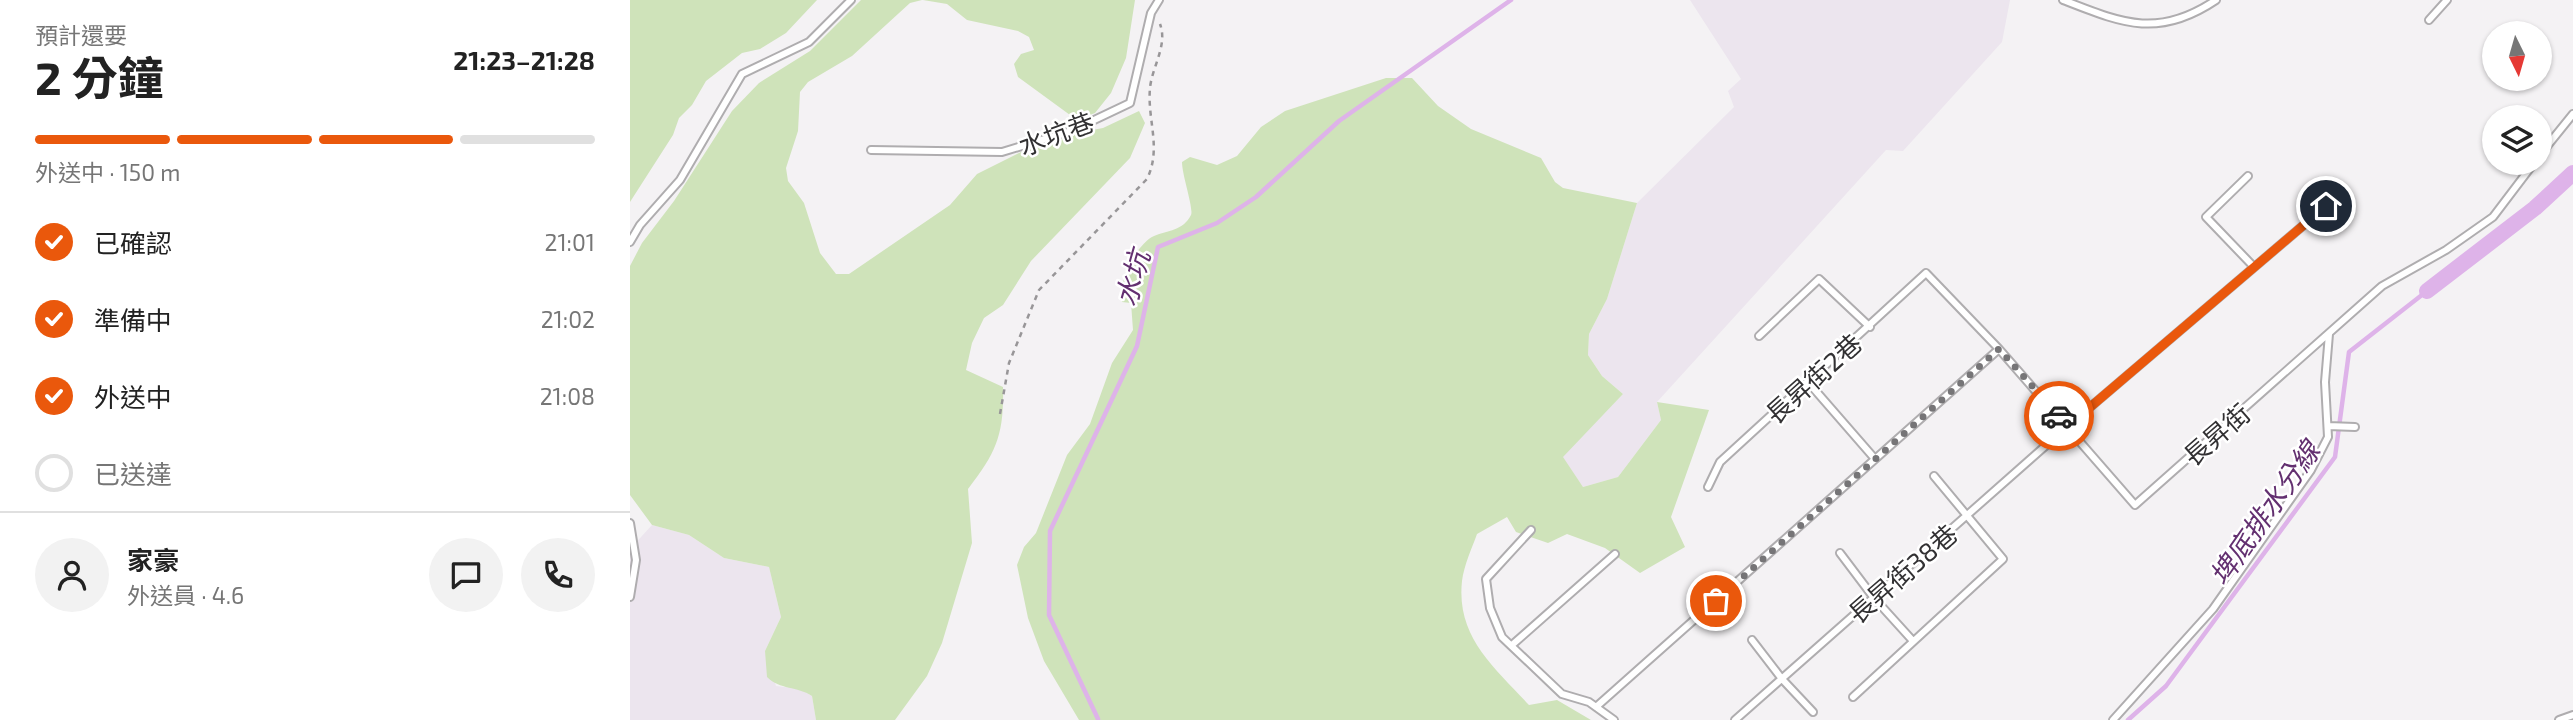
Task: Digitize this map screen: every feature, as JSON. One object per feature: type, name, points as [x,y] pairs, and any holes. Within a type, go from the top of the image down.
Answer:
[{"type":"lane","points":[[630,242],[640,225],[680,180],[742,74],[809,41],[851,0]]},
{"type":"lane","name":"水坑巷","points":[[871,150],[1002,152],[1071,131],[1130,103],[1151,13],[1160,0]]},
{"type":"lane","points":[[2063,0],[2131,24],[2160,25],[2193,15],[2216,0]]},
{"type":"lane","points":[[2429,20],[2447,0]]},
{"type":"lane","points":[[2552,140],[2573,114]]},
{"type":"lane","name":"長昇街","points":[[1926,273],[1999,349],[2135,505],[2382,286],[2446,250],[2493,217],[2525,175]]},
{"type":"lane","points":[[2248,176],[2206,217],[2253,266]]},
{"type":"lane","name":"長昇街38巷","points":[[1735,720],[2068,426],[2326,206]]},
{"type":"lane","name":"長昇街2巷","points":[[1708,487],[1720,462],[1926,273]]},
{"type":"lane","points":[[1759,336],[1819,279],[1870,327]]},
{"type":"lane","points":[[2113,720],[2213,609],[2311,470],[2328,437],[2325,382],[2329,334]]},
{"type":"lane","points":[[1597,706],[1999,349]]},
{"type":"lane","points":[[1808,382],[1875,459]]},
{"type":"lane","points":[[2328,426],[2355,427]]},
{"type":"lane","points":[[1853,697],[2003,559],[1934,476]]},
{"type":"lane","points":[[630,523],[636,560],[630,597]]},
{"type":"lane","points":[[1531,530],[1486,579],[1490,608],[1502,637],[1562,694],[1597,706],[1614,720]]},
{"type":"lane","points":[[1512,645],[1615,554]]},
{"type":"lane","points":[[1840,554],[1874,598],[1913,641]]},
{"type":"lane","points":[[1752,640],[1782,679],[1813,712]]},
{"type":"lane","points":[[2559,720],[2569,717]]},
{"type":"path","points":[[1000,414],[1009,363],[1039,289],[1147,179],[1155,162],[1150,88],[1160,52],[1162,27],[1151,13]]},
{"type":"shaded area","points":[[1690,0],[2010,0],[2002,42],[1903,151],[1886,150],[1657,402],[1661,420],[1618,477],[1583,487],[1562,457],[1623,394],[1602,376],[1588,355],[1589,334],[1607,299],[1637,203],[1734,107],[1728,91],[1741,79]]},
{"type":"shaded area","points":[[652,525],[689,535],[724,558],[769,567],[781,617],[765,651],[776,686],[801,689],[812,696],[816,720],[630,720],[630,549]]},
{"type":"green space","points":[[630,0],[817,0],[786,33],[760,49],[742,53],[706,81],[692,105],[679,118],[673,135],[630,202]]},
{"type":"green space","points":[[861,0],[922,0],[910,3],[852,56],[808,82],[800,92],[798,131],[786,168],[788,181],[804,203],[820,253],[836,274],[849,274],[950,205],[977,174],[1049,138],[1103,128],[1139,111],[1145,123],[1130,158],[1031,261],[1003,305],[984,318],[972,343],[966,370],[1003,387],[1002,418],[992,453],[968,489],[972,543],[942,643],[927,676],[895,720],[816,720],[812,696],[777,684],[767,677],[765,651],[781,617],[769,567],[724,558],[689,535],[652,525],[630,495],[630,266],[642,243],[674,201],[732,111],[759,83],[810,51]]},
{"type":"green space","points":[[923,0],[1135,0],[1126,58],[1111,93],[1095,113],[1082,118],[1070,115],[1018,77],[1014,64],[1021,54],[1034,50],[1029,37],[1018,31],[967,20],[947,4]]},
{"type":"green space","points":[[1386,78],[1412,78],[1438,106],[1471,129],[1541,158],[1555,182],[1563,188],[1637,203],[1607,299],[1589,334],[1588,355],[1602,376],[1623,394],[1563,457],[1583,487],[1618,477],[1661,420],[1657,402],[1709,410],[1671,517],[1685,547],[1640,573],[1605,548],[1567,534],[1548,543],[1516,532],[1507,517],[1477,534],[1463,575],[1462,601],[1465,619],[1480,650],[1529,705],[1557,700],[1591,720],[1079,720],[1044,661],[1028,618],[1017,565],[1024,547],[1036,533],[1067,455],[1090,424],[1112,363],[1133,330],[1131,303],[1122,302],[1121,294],[1129,265],[1147,240],[1179,227],[1191,215],[1182,162],[1190,157],[1217,165],[1237,156],[1261,127],[1285,111]]},
{"type":"waterway","name":"水坑","points":[[1098,719],[1049,615],[1050,531],[1137,346],[1158,247],[1217,223],[1256,197],[1339,121],[1511,0]]},
{"type":"waterway","points":[[2427,291],[2535,208],[2573,173]]},
{"type":"waterway","name":"埤底排水分線","points":[[2128,720],[2166,686],[2335,457],[2349,352],[2427,291]]},
{"type":"way so far","points":[[1716,601],[1999,349],[2059,416]]},
{"type":"route","points":[[2059,416],[2068,426],[2326,206]]}]
